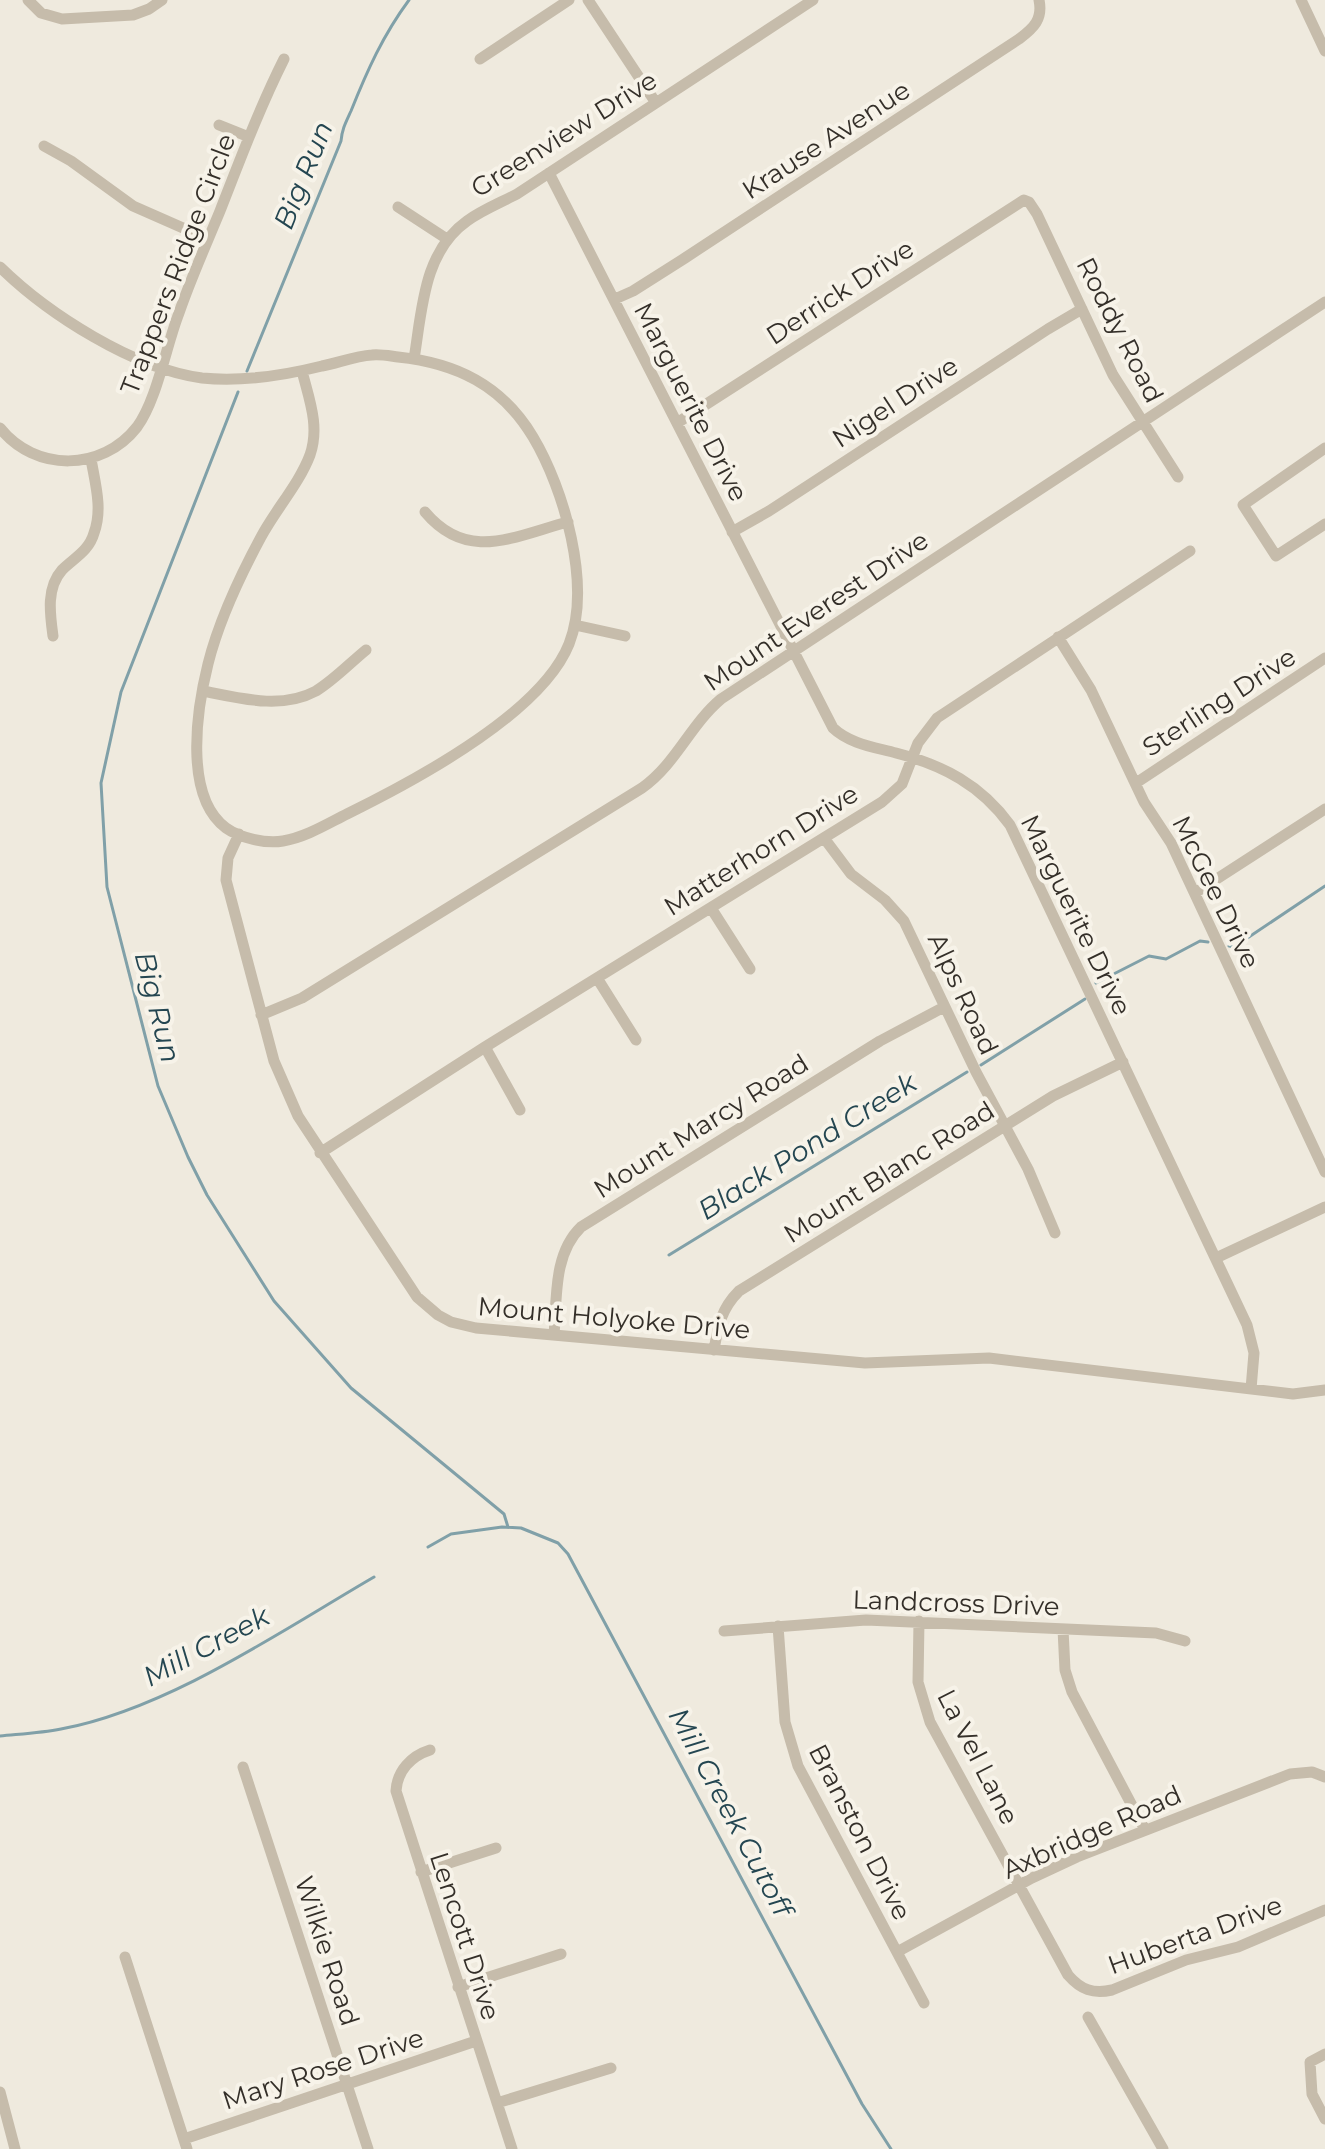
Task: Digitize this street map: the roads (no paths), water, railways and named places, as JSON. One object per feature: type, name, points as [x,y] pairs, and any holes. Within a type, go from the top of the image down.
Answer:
[{"type":"street","points":[[28,0],[41,13],[62,19],[133,15],[162,0]]},
{"type":"street","points":[[480,59],[569,0]]},
{"type":"street","points":[[588,0],[656,103]]},
{"type":"street","name":"Greenview Drive","points":[[414,359],[427,281],[436,257],[447,239],[468,220],[549,173],[813,0]]},
{"type":"street","name":"Krause Avenue","points":[[615,299],[685,258],[1019,39],[1032,29],[1039,18],[1039,0]]},
{"type":"street","points":[[1301,0],[1325,51]]},
{"type":"street","name":"Trappers Ridge Circle","points":[[91,459],[123,441],[137,426],[154,393],[160,367],[208,239],[284,59]]},
{"type":"street","points":[[219,125],[249,137]]},
{"type":"street","points":[[44,146],[71,161],[133,206],[208,239]]},
{"type":"street","name":"Marguerite Drive","points":[[549,173],[826,718],[839,734],[859,743],[949,770],[987,797],[1010,825],[1251,1336],[1254,1353],[1251,1389]]},
{"type":"street","name":"Roddy Road","points":[[1027,201],[1037,214],[1113,375],[1178,477]]},
{"type":"street","name":"Derrick Drive","points":[[677,423],[1012,206],[1027,201]]},
{"type":"street","points":[[398,207],[447,239]]},
{"type":"street","points":[[2,273],[75,324],[107,342],[160,367],[206,378],[246,380],[373,355],[444,364],[470,376],[513,409],[534,438],[565,506],[578,587],[575,625],[563,656],[537,690],[488,731],[407,784],[304,836],[279,842],[239,834],[226,829],[217,819],[203,796],[199,782],[199,712],[209,662],[239,581],[261,536],[309,455],[313,415],[302,371]]},
{"type":"street","name":"Mount Everest Drive","points":[[261,1015],[302,998],[642,788],[673,760],[708,710],[792,651],[1325,302]]},
{"type":"street","name":"Nigel Drive","points":[[732,532],[1082,309]]},
{"type":"street","points":[[0,428],[21,448],[39,457],[73,461],[91,459],[98,499],[97,524],[89,546],[63,569],[54,582],[51,590],[53,636]]},
{"type":"street","points":[[1325,448],[1243,505],[1276,556],[1325,524]]},
{"type":"street","points":[[425,512],[448,534],[472,543],[489,543],[568,522]]},
{"type":"street","name":"Matterhorn Drive","points":[[320,1153],[894,793],[906,778],[927,728],[937,718],[1190,551]]},
{"type":"street","points":[[575,625],[625,636]]},
{"type":"street","name":"McGee Drive","points":[[1058,637],[1091,690],[1144,802],[1171,843],[1325,1172]]},
{"type":"street","points":[[203,691],[271,702],[302,696],[317,690],[366,650]]},
{"type":"street","name":"Sterling Drive","points":[[1136,783],[1325,658]]},
{"type":"street","points":[[1195,893],[1325,809]]},
{"type":"street","name":"Mount Holyoke Drive","points":[[239,834],[228,858],[226,880],[280,1078],[320,1153],[407,1283],[430,1309],[460,1325],[865,1363],[989,1358],[1293,1394],[1325,1390]]},
{"type":"street","name":"Alps Road","points":[[824,838],[851,874],[899,915],[1028,1169],[1055,1233]]},
{"type":"street","points":[[711,908],[750,969]]},
{"type":"street","points":[[597,978],[636,1040]]},
{"type":"street","name":"Mount Marcy Road","points":[[554,1335],[561,1263],[570,1239],[581,1227],[880,1041],[944,1007]]},
{"type":"street","points":[[485,1047],[520,1110]]},
{"type":"street","name":"Mount Blanc Road","points":[[714,1350],[721,1314],[739,1291],[1064,1090],[1123,1062]]},
{"type":"street","points":[[1216,1258],[1325,1207]]},
{"type":"street","name":"Landcross Drive","points":[[724,1631],[866,1620],[919,1621],[1156,1633],[1185,1641]]},
{"type":"street","name":"La Vel Lane","points":[[919,1621],[917,1664],[922,1703],[930,1722],[1068,1975],[1080,1986]]},
{"type":"street","name":"Branston Drive","points":[[778,1626],[785,1722],[798,1766],[924,2003]]},
{"type":"street","points":[[1063,1629],[1065,1670],[1072,1692],[1145,1830]]},
{"type":"street","name":"Lencott Drive","points":[[430,1750],[422,1752],[403,1769],[397,1785],[398,1799],[512,2149]]},
{"type":"street","name":"Wilkie Road","points":[[243,1767],[368,2149]]},
{"type":"street","name":"Axbridge Road","points":[[897,1952],[1077,1857],[1290,1774],[1312,1772],[1325,1777]]},
{"type":"street","points":[[421,1872],[496,1848]]},
{"type":"street","name":"Huberta Drive","points":[[1080,1986],[1091,1992],[1112,1990],[1176,1963],[1238,1947],[1325,1910]]},
{"type":"street","points":[[458,1987],[561,1954]]},
{"type":"street","points":[[125,1957],[186,2144]]},
{"type":"street","points":[[1088,2017],[1163,2149]]},
{"type":"street","name":"Mary Rose Drive","points":[[186,2144],[348,2083],[476,2041]]},
{"type":"street","points":[[1325,2054],[1310,2062],[1312,2094],[1325,2119]]},
{"type":"street","points":[[497,2103],[611,2068]]},
{"type":"street","points":[[0,2092],[15,2149]]},
{"type":"waterway","name":"Big Run","points":[[247,371],[363,82],[383,40],[409,0]]},
{"type":"waterway","name":"Big Run","points":[[238,392],[121,692],[101,783],[107,887],[158,1086],[207,1195],[274,1301],[351,1388],[504,1514],[508,1527]]},
{"type":"waterway","name":"Black Pond Creek","points":[[1229,946],[1234,947],[1325,886]]},
{"type":"waterway","name":"Black Pond Creek","points":[[1096,983],[1149,956],[1166,959],[1200,941],[1208,942]]},
{"type":"waterway","name":"Black Pond Creek","points":[[981,1065],[1085,999]]},
{"type":"waterway","name":"Black Pond Creek","points":[[669,1255],[967,1072]]},
{"type":"waterway","name":"Mill Creek Cutoff","points":[[428,1547],[451,1534],[502,1527],[521,1528],[558,1543],[568,1554],[862,2104],[891,2149]]},
{"type":"waterway","name":"Mill Creek","points":[[0,1736],[61,1729],[142,1704],[223,1666],[374,1577]]}]
